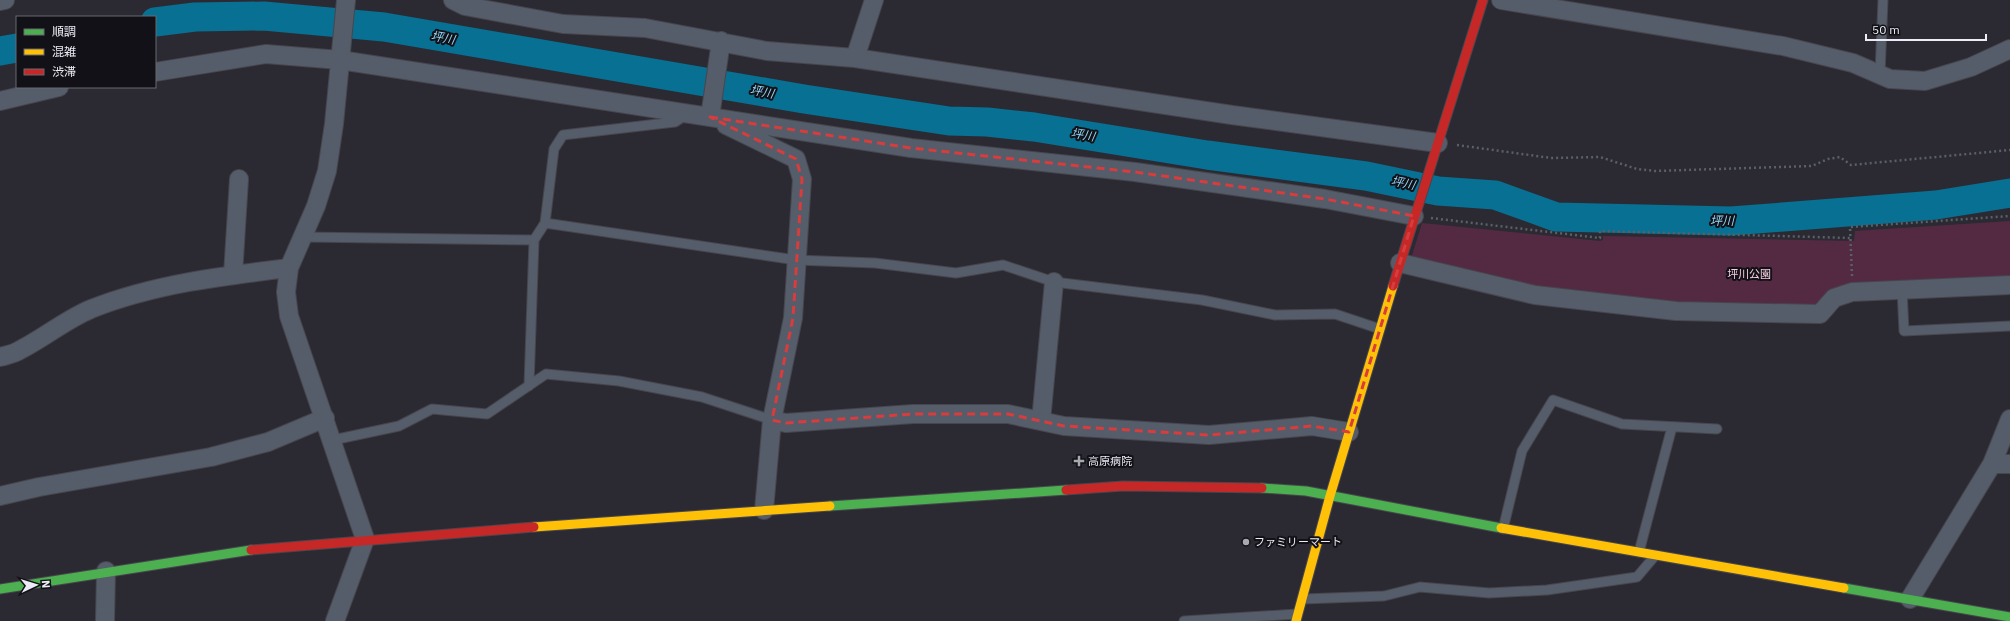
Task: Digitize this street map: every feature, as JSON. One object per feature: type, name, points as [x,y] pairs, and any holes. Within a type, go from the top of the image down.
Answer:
[{"type":"street","points":[[0,1],[5,0]]},
{"type":"street","points":[[453,0],[464,6],[563,24],[645,28],[720,47],[855,58],[1436,146]]},
{"type":"street","points":[[855,58],[874,0]]},
{"type":"street","points":[[1296,618],[1303,599],[1330,496],[1415,212],[1483,0]]},
{"type":"street","points":[[1501,0],[1783,46],[1853,63],[1890,78],[1925,81],[1971,68],[2010,49]]},
{"type":"street","points":[[335,621],[365,539],[333,440],[290,316],[286,292],[289,268],[316,206],[327,171],[334,124],[346,7]]},
{"type":"street","points":[[711,113],[720,47]]},
{"type":"street","points":[[156,72],[266,54],[341,55],[688,115],[711,113],[911,148],[1142,173],[1415,212]]},
{"type":"street","points":[[0,101],[55,88]]},
{"type":"street","points":[[711,113],[796,159],[802,179],[793,318],[772,420],[764,510]]},
{"type":"street","points":[[233,275],[239,179]]},
{"type":"street","points":[[1400,263],[1535,295],[1676,311],[1820,314],[1834,298],[1852,292],[2010,285]]},
{"type":"street","points":[[0,357],[20,351],[90,310],[149,290],[202,278],[289,268]]},
{"type":"street","points":[[1041,422],[1054,282]]},
{"type":"street","points":[[772,420],[786,424],[913,414],[1008,414],[1064,426],[1209,435],[1312,426],[1349,432]]},
{"type":"street","points":[[0,496],[47,485],[211,457],[268,442],[325,418]]},
{"type":"street","points":[[1910,599],[1992,464],[2010,419]]},
{"type":"street","points":[[1992,464],[2010,464]]},
{"type":"street","points":[[0,589],[203,556],[365,539],[1123,486],[1245,487],[1306,490],[1330,496],[1503,529],[2010,616]]},
{"type":"street","points":[[105,621],[106,571]]},
{"type":"lane","points":[[1880,74],[1884,0]]},
{"type":"lane","points":[[528,386],[534,240],[544,223],[554,149],[563,135],[675,122],[688,115]]},
{"type":"lane","points":[[544,223],[796,260],[875,263],[956,273],[1003,266],[1054,282],[1202,300],[1275,315],[1335,314],[1380,329]]},
{"type":"lane","points":[[302,237],[534,240]]},
{"type":"lane","points":[[1902,289],[1904,331],[2010,326]]},
{"type":"lane","points":[[333,440],[399,426],[432,409],[487,414],[546,374],[619,382],[702,397],[772,420]]},
{"type":"lane","points":[[1503,529],[1522,451],[1553,400],[1622,424],[1717,429]]},
{"type":"lane","points":[[1639,552],[1672,427]]},
{"type":"lane","points":[[1303,599],[1384,596],[1420,587],[1489,593],[1547,590],[1637,577],[1656,555]]},
{"type":"lane","points":[[1184,621],[1296,618]]},
{"type":"path","points":[[1436,146],[1551,158],[1600,157],[1637,169],[1655,171],[1812,166],[1828,159],[1840,157],[1850,165],[2010,150]]},
{"type":"path","points":[[1415,212],[1600,238],[1600,231],[1850,238]]},
{"type":"path","points":[[1852,292],[1850,227],[2010,216]]},
{"type":"highlighted area","points":[[710,117],[911,148],[1135,172],[1325,199],[1414,216],[1349,432],[1312,426],[1209,435],[1064,426],[1008,414],[913,414],[786,423],[772,420],[793,318],[802,179],[796,159]]},
{"type":"green space","name":"坪川公園","points":[[2010,221],[2010,281],[1922,285],[1821,306],[1737,308],[1535,292],[1410,262],[1422,223],[1600,241],[1603,240],[1603,236],[1854,241],[1855,231]]},
{"type":"waterway","name":"坪川","points":[[156,22],[195,17],[264,16],[384,27],[804,99],[949,121],[987,122],[1034,127],[1207,155],[1366,176],[1438,191],[1495,195],[1556,217],[1731,221],[1936,205],[2010,193]]},
{"type":"waterway","name":"坪川","points":[[0,51],[16,48]]},
{"type":"traffic: fast","points":[[1262,488],[1306,491],[1501,528]]},
{"type":"traffic: fast","points":[[830,506],[1066,490]]},
{"type":"traffic: fast","points":[[0,589],[251,550]]},
{"type":"traffic: fast","points":[[1844,588],[2010,617]]},
{"type":"traffic: slow","points":[[1296,621],[1330,496],[1393,286]]},
{"type":"traffic: slow","points":[[534,527],[830,506]]},
{"type":"traffic: slow","points":[[1501,528],[1844,588]]},
{"type":"traffic: jam","points":[[1393,286],[1483,0]]},
{"type":"traffic: jam","points":[[1066,490],[1123,486],[1262,488]]},
{"type":"traffic: jam","points":[[251,550],[534,527]]},
{"type":"place","name":"高原病院","points":[[1079,461]]},
{"type":"place","name":"ファミリーマート","points":[[1246,542]]}]
